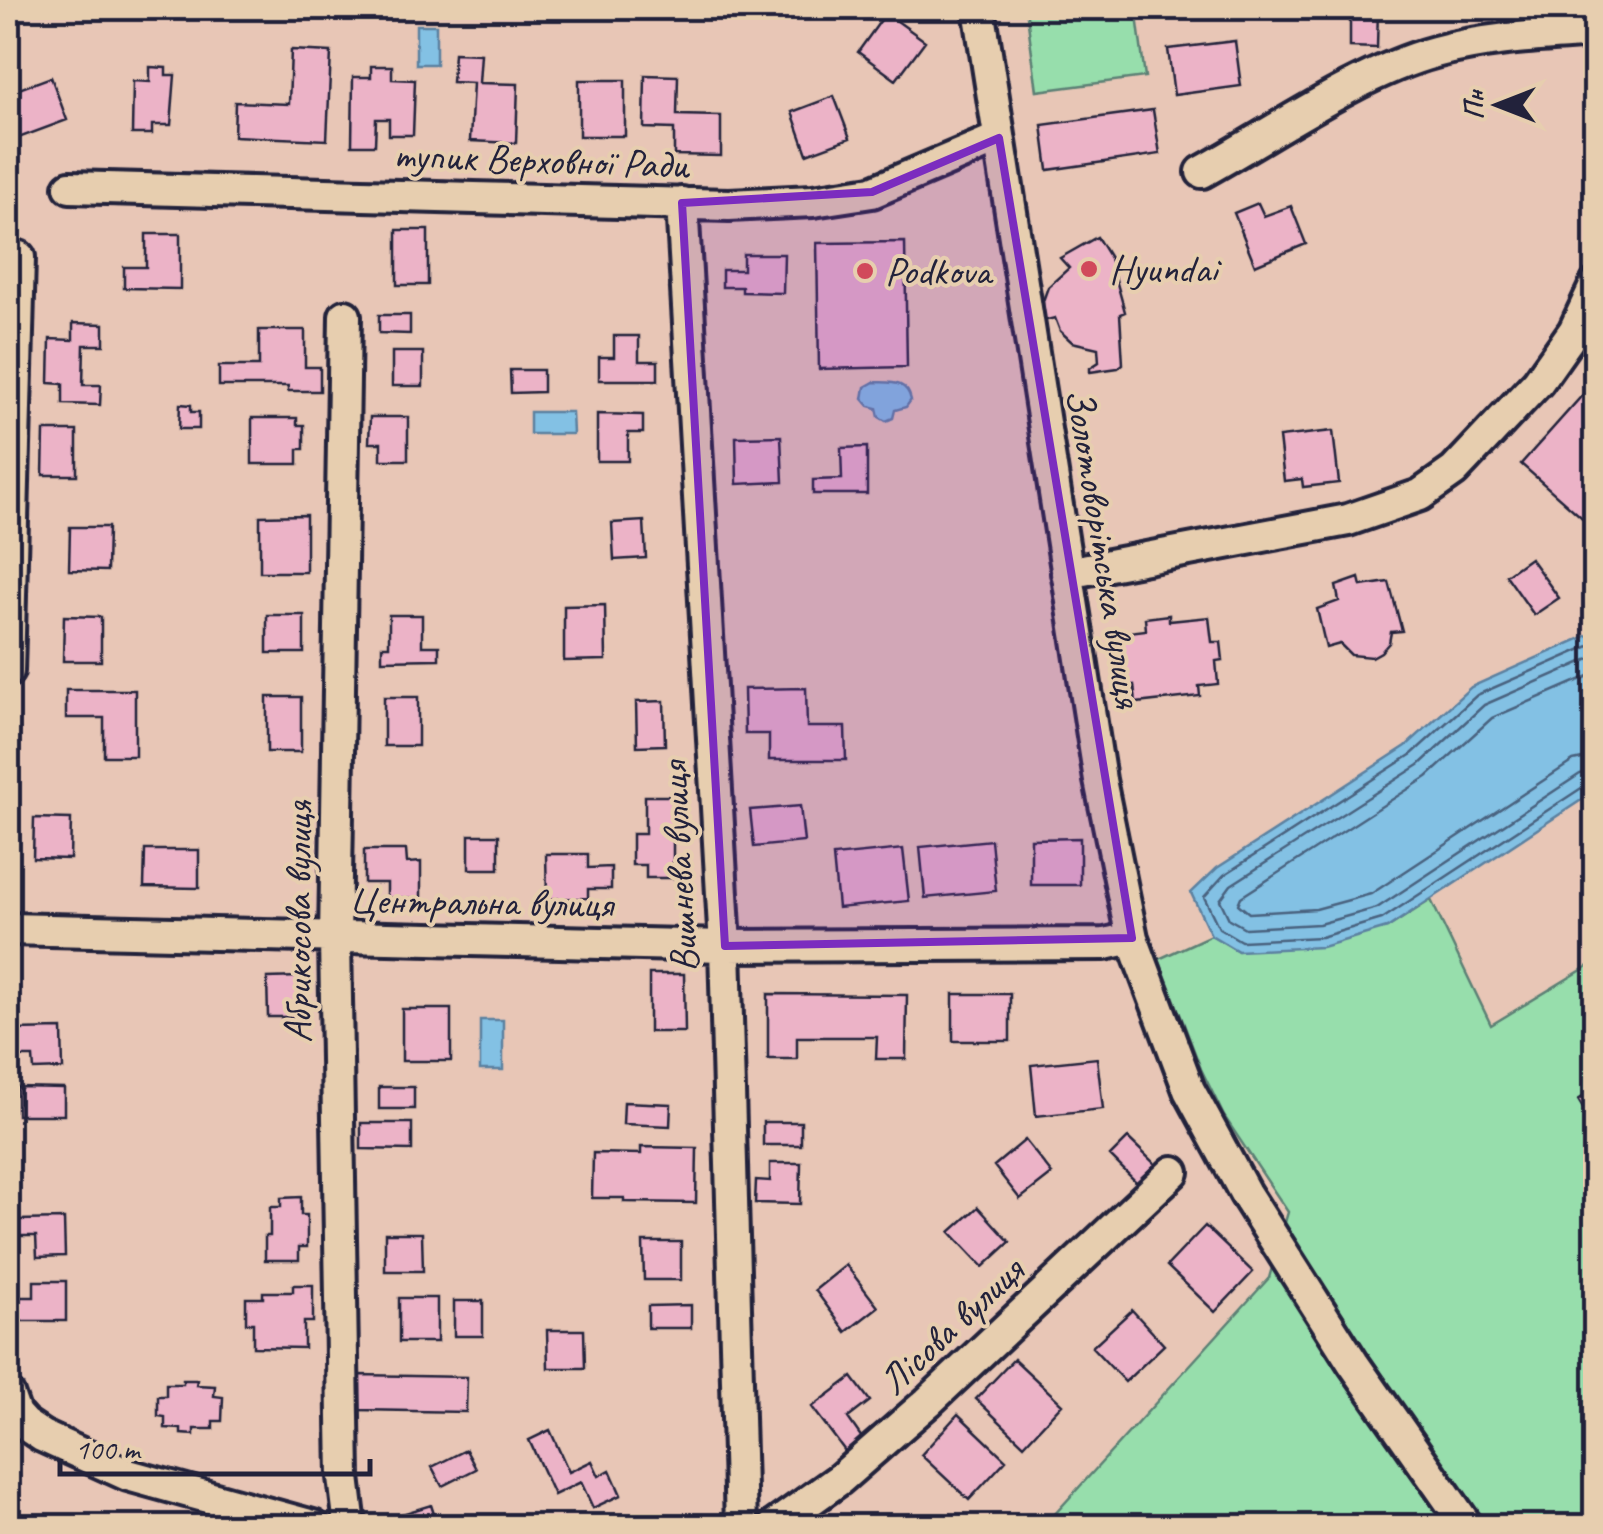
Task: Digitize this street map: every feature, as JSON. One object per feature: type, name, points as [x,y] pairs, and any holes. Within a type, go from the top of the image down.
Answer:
[{"type":"street","name":"Золотоворітська вулиця","points":[[979,8],[1107,823],[1132,938],[1189,1090],[1244,1194],[1467,1526]]},
{"type":"street","points":[[1202,172],[1371,77],[1431,53],[1492,40],[1596,32]]},
{"type":"street","name":"тупик Верховної Ради","points":[[70,187],[682,204],[812,202],[872,192],[999,138]]},
{"type":"street","name":"Вишнева вулиця","points":[[682,204],[725,946],[741,1526]]},
{"type":"street","points":[[8,671],[20,257]]},
{"type":"street","points":[[1066,573],[1348,520],[1420,495],[1454,471],[1538,382],[1574,331],[1596,284]]},
{"type":"street","name":"Абрикосова вулиця","points":[[345,316],[335,939],[344,1477],[350,1526]]},
{"type":"street","name":"Центральна вулиця","points":[[8,929],[725,946],[1105,944],[1132,938]]},
{"type":"street","name":"Лісова вулиця","points":[[774,1526],[840,1479],[928,1402],[1173,1172]]},
{"type":"street","points":[[8,1394],[14,1414],[24,1424],[128,1475],[313,1526]]},
{"type":"highlighted area","points":[[999,138],[1132,938],[725,946],[682,203],[872,192]]},
{"type":"green space","points":[[1026,8],[1136,8],[1145,77],[1037,91]]},
{"type":"green space","points":[[1431,900],[1491,1025],[1595,962],[1595,1526],[1044,1526],[1269,1278],[1288,1212],[1224,1116],[1201,1069],[1159,959],[1211,935],[1238,951],[1387,928]]},
{"type":"water","points":[[416,25],[436,25],[436,64],[416,64]]},
{"type":"water","points":[[874,382],[902,386],[911,400],[886,421],[879,417],[877,408],[863,399],[865,387]]},
{"type":"water","points":[[530,412],[572,412],[573,434],[530,434]]},
{"type":"water","points":[[1595,632],[1595,791],[1387,928],[1322,947],[1238,951],[1211,935],[1191,893],[1217,868],[1406,746],[1471,687]]},
{"type":"water","points":[[480,1020],[503,1020],[503,1070],[480,1070]]},
{"type":"building","points":[[1350,8],[1378,8],[1377,48],[1350,47]]},
{"type":"building","points":[[886,13],[925,41],[896,80],[858,52]]},
{"type":"building","points":[[1235,41],[1241,86],[1174,95],[1168,49]]},
{"type":"building","points":[[291,50],[331,52],[327,140],[234,136],[235,102],[289,104]]},
{"type":"building","points":[[454,53],[481,54],[479,83],[518,84],[516,143],[470,141],[473,83],[452,82]]},
{"type":"building","points":[[371,66],[392,66],[392,79],[415,80],[413,135],[389,135],[389,119],[376,119],[375,145],[352,145],[353,77],[371,77]]},
{"type":"building","points":[[150,67],[166,68],[166,75],[175,75],[171,125],[152,125],[152,134],[132,134],[133,81],[150,82]]},
{"type":"building","points":[[645,75],[678,76],[677,115],[721,116],[721,156],[674,155],[674,129],[644,128]]},
{"type":"building","points":[[51,77],[67,120],[16,139],[8,116],[8,93]]},
{"type":"building","points":[[579,80],[625,80],[625,136],[579,136]]},
{"type":"building","points":[[834,96],[850,138],[807,154],[792,112]]},
{"type":"building","points":[[1153,110],[1160,154],[1048,170],[1042,125]]},
{"type":"building","points":[[1258,203],[1264,216],[1291,206],[1306,244],[1255,265],[1234,213]]},
{"type":"building","points":[[397,230],[428,230],[428,285],[397,285]]},
{"type":"building","points":[[146,234],[180,234],[180,289],[124,288],[124,267],[146,267]]},
{"type":"building","points":[[1097,237],[1110,258],[1125,312],[1120,314],[1123,364],[1090,372],[1099,362],[1098,348],[1072,342],[1060,331],[1055,318],[1043,321],[1043,301],[1048,287],[1069,268],[1060,258]]},
{"type":"building","points":[[905,242],[907,367],[819,369],[817,243]]},
{"type":"building","points":[[743,254],[784,254],[783,293],[742,292],[742,287],[722,287],[722,270],[743,270]]},
{"type":"building","points":[[379,315],[410,315],[410,334],[379,333]]},
{"type":"building","points":[[73,323],[104,324],[104,345],[84,345],[83,385],[101,385],[100,405],[63,404],[63,384],[49,383],[50,339],[73,340]]},
{"type":"building","points":[[259,330],[305,330],[305,367],[320,367],[320,391],[288,391],[288,386],[219,386],[219,366],[259,366]]},
{"type":"building","points":[[614,336],[639,336],[639,361],[658,361],[658,380],[599,380],[599,357],[614,357]]},
{"type":"building","points":[[392,352],[423,352],[423,386],[392,386]]},
{"type":"building","points":[[510,370],[543,370],[543,392],[511,393]]},
{"type":"building","points":[[1596,380],[1593,486],[1596,530],[1521,464]]},
{"type":"building","points":[[180,404],[191,405],[191,412],[199,412],[199,429],[179,429]]},
{"type":"building","points":[[597,414],[643,415],[643,433],[628,433],[628,461],[597,461]]},
{"type":"building","points":[[370,417],[408,417],[408,460],[381,460],[381,443],[369,443]]},
{"type":"building","points":[[252,418],[297,418],[297,425],[304,425],[304,449],[298,449],[298,464],[252,464]]},
{"type":"building","points":[[44,431],[77,431],[77,475],[43,475]]},
{"type":"building","points":[[1333,431],[1339,483],[1303,487],[1302,479],[1284,481],[1279,437]]},
{"type":"building","points":[[781,436],[783,482],[737,484],[736,437]]},
{"type":"building","points":[[867,447],[867,494],[813,494],[813,480],[842,479],[841,448]]},
{"type":"building","points":[[306,515],[306,572],[260,572],[260,516]]},
{"type":"building","points":[[644,521],[646,558],[614,560],[612,523]]},
{"type":"building","points":[[70,527],[108,527],[107,571],[69,570]]},
{"type":"building","points":[[1530,558],[1559,598],[1534,615],[1506,575]]},
{"type":"building","points":[[1359,578],[1361,586],[1389,582],[1402,631],[1391,632],[1389,643],[1372,657],[1351,655],[1340,644],[1326,648],[1317,609],[1339,601],[1336,586]]},
{"type":"building","points":[[605,605],[606,660],[564,661],[564,606]]},
{"type":"building","points":[[267,615],[304,615],[304,653],[267,653]]},
{"type":"building","points":[[389,615],[422,615],[422,646],[439,646],[439,659],[382,660],[382,646],[389,646]]},
{"type":"building","points":[[1169,615],[1169,621],[1209,617],[1212,642],[1221,642],[1223,660],[1216,661],[1218,684],[1199,686],[1200,696],[1136,703],[1134,685],[1117,687],[1112,634],[1146,630],[1145,618]]},
{"type":"building","points":[[64,616],[101,617],[101,661],[63,661]]},
{"type":"building","points":[[806,688],[807,727],[845,727],[846,760],[769,760],[769,734],[745,734],[744,689]]},
{"type":"building","points":[[66,690],[135,690],[135,756],[104,756],[104,718],[66,718]]},
{"type":"building","points":[[267,697],[301,697],[301,752],[267,752]]},
{"type":"building","points":[[384,697],[418,697],[418,746],[384,746]]},
{"type":"building","points":[[664,701],[665,745],[637,746],[636,702]]},
{"type":"building","points":[[645,796],[673,796],[673,878],[646,878],[646,865],[632,865],[632,834],[645,834]]},
{"type":"building","points":[[800,806],[804,842],[754,847],[750,810]]},
{"type":"building","points":[[34,818],[71,819],[70,859],[33,858]]},
{"type":"building","points":[[469,835],[499,835],[499,869],[469,869]]},
{"type":"building","points":[[1080,838],[1080,885],[1031,885],[1031,839]]},
{"type":"building","points":[[991,840],[996,891],[925,898],[920,847]]},
{"type":"building","points":[[903,849],[909,901],[838,908],[833,856]]},
{"type":"building","points":[[145,850],[199,850],[199,888],[144,887]]},
{"type":"building","points":[[364,850],[406,850],[407,863],[421,862],[421,898],[387,898],[387,883],[364,883]]},
{"type":"building","points":[[546,854],[588,854],[588,868],[611,867],[611,889],[588,889],[588,898],[547,899]]},
{"type":"building","points":[[649,974],[684,974],[685,1032],[649,1032]]},
{"type":"building","points":[[300,977],[301,1017],[268,1017],[267,978]]},
{"type":"building","points":[[768,994],[907,995],[906,1059],[876,1059],[877,1037],[797,1037],[797,1059],[768,1059]]},
{"type":"building","points":[[953,994],[1010,994],[1010,1041],[953,1041]]},
{"type":"building","points":[[402,1009],[451,1009],[451,1061],[402,1061]]},
{"type":"building","points":[[62,1029],[63,1069],[34,1070],[33,1057],[16,1057],[15,1030]]},
{"type":"building","points":[[1097,1058],[1103,1109],[1036,1116],[1031,1065]]},
{"type":"building","points":[[17,1087],[64,1088],[64,1115],[17,1115]]},
{"type":"building","points":[[379,1087],[414,1087],[414,1109],[379,1109]]},
{"type":"building","points":[[1596,1089],[1596,1130],[1578,1100]]},
{"type":"building","points":[[624,1102],[671,1104],[670,1126],[623,1124]]},
{"type":"building","points":[[763,1122],[801,1122],[801,1145],[763,1145]]},
{"type":"building","points":[[361,1123],[412,1123],[412,1150],[361,1149]]},
{"type":"building","points":[[1128,1138],[1155,1164],[1137,1183],[1110,1156]]},
{"type":"building","points":[[1025,1140],[1052,1174],[1020,1199],[994,1166]]},
{"type":"building","points":[[641,1147],[697,1148],[696,1203],[592,1198],[593,1153],[641,1154]]},
{"type":"building","points":[[770,1163],[801,1163],[800,1204],[755,1203],[756,1180],[770,1181]]},
{"type":"building","points":[[301,1197],[301,1215],[307,1215],[307,1247],[299,1247],[299,1260],[265,1260],[270,1207],[281,1207],[281,1198]]},
{"type":"building","points":[[978,1207],[1010,1242],[983,1267],[950,1232]]},
{"type":"building","points":[[64,1219],[65,1256],[37,1257],[36,1236],[19,1236],[18,1220]]},
{"type":"building","points":[[1205,1226],[1253,1272],[1215,1312],[1167,1266]]},
{"type":"building","points":[[385,1233],[422,1233],[423,1271],[385,1271]]},
{"type":"building","points":[[643,1242],[681,1242],[681,1280],[644,1280]]},
{"type":"building","points":[[846,1265],[878,1307],[846,1332],[815,1290]]},
{"type":"building","points":[[34,1281],[66,1281],[66,1321],[20,1321],[20,1297],[34,1297]]},
{"type":"building","points":[[293,1285],[313,1285],[313,1322],[304,1322],[304,1348],[253,1347],[253,1323],[246,1323],[246,1298],[263,1298],[263,1292],[293,1292]]},
{"type":"building","points":[[399,1298],[437,1298],[437,1342],[399,1342]]},
{"type":"building","points":[[454,1301],[483,1301],[483,1336],[454,1336]]},
{"type":"building","points":[[691,1305],[691,1328],[648,1328],[648,1306]]},
{"type":"building","points":[[1132,1310],[1164,1345],[1125,1382],[1092,1347]]},
{"type":"building","points":[[547,1330],[584,1330],[585,1368],[548,1368]]},
{"type":"building","points":[[1014,1359],[1062,1404],[1024,1445],[976,1399]]},
{"type":"building","points":[[358,1375],[467,1377],[466,1412],[358,1410]]},
{"type":"building","points":[[852,1377],[870,1401],[848,1418],[862,1438],[845,1451],[812,1407]]},
{"type":"building","points":[[183,1380],[215,1386],[214,1396],[223,1397],[222,1421],[213,1421],[213,1429],[194,1429],[194,1435],[165,1428],[165,1417],[158,1416],[158,1396],[166,1396],[166,1384],[183,1384]]},
{"type":"building","points":[[958,1414],[1006,1460],[969,1500],[921,1455]]},
{"type":"building","points":[[550,1430],[569,1472],[592,1461],[599,1476],[610,1470],[621,1495],[593,1508],[581,1482],[554,1495],[529,1440]]},
{"type":"building","points":[[466,1450],[476,1469],[442,1486],[432,1467]]},
{"type":"building","points":[[431,1505],[438,1526],[378,1526],[376,1522]]},
{"type":"place","name":"Hyundai","points":[[1089,269]]},
{"type":"place","name":"Podkova","points":[[865,271]]}]
